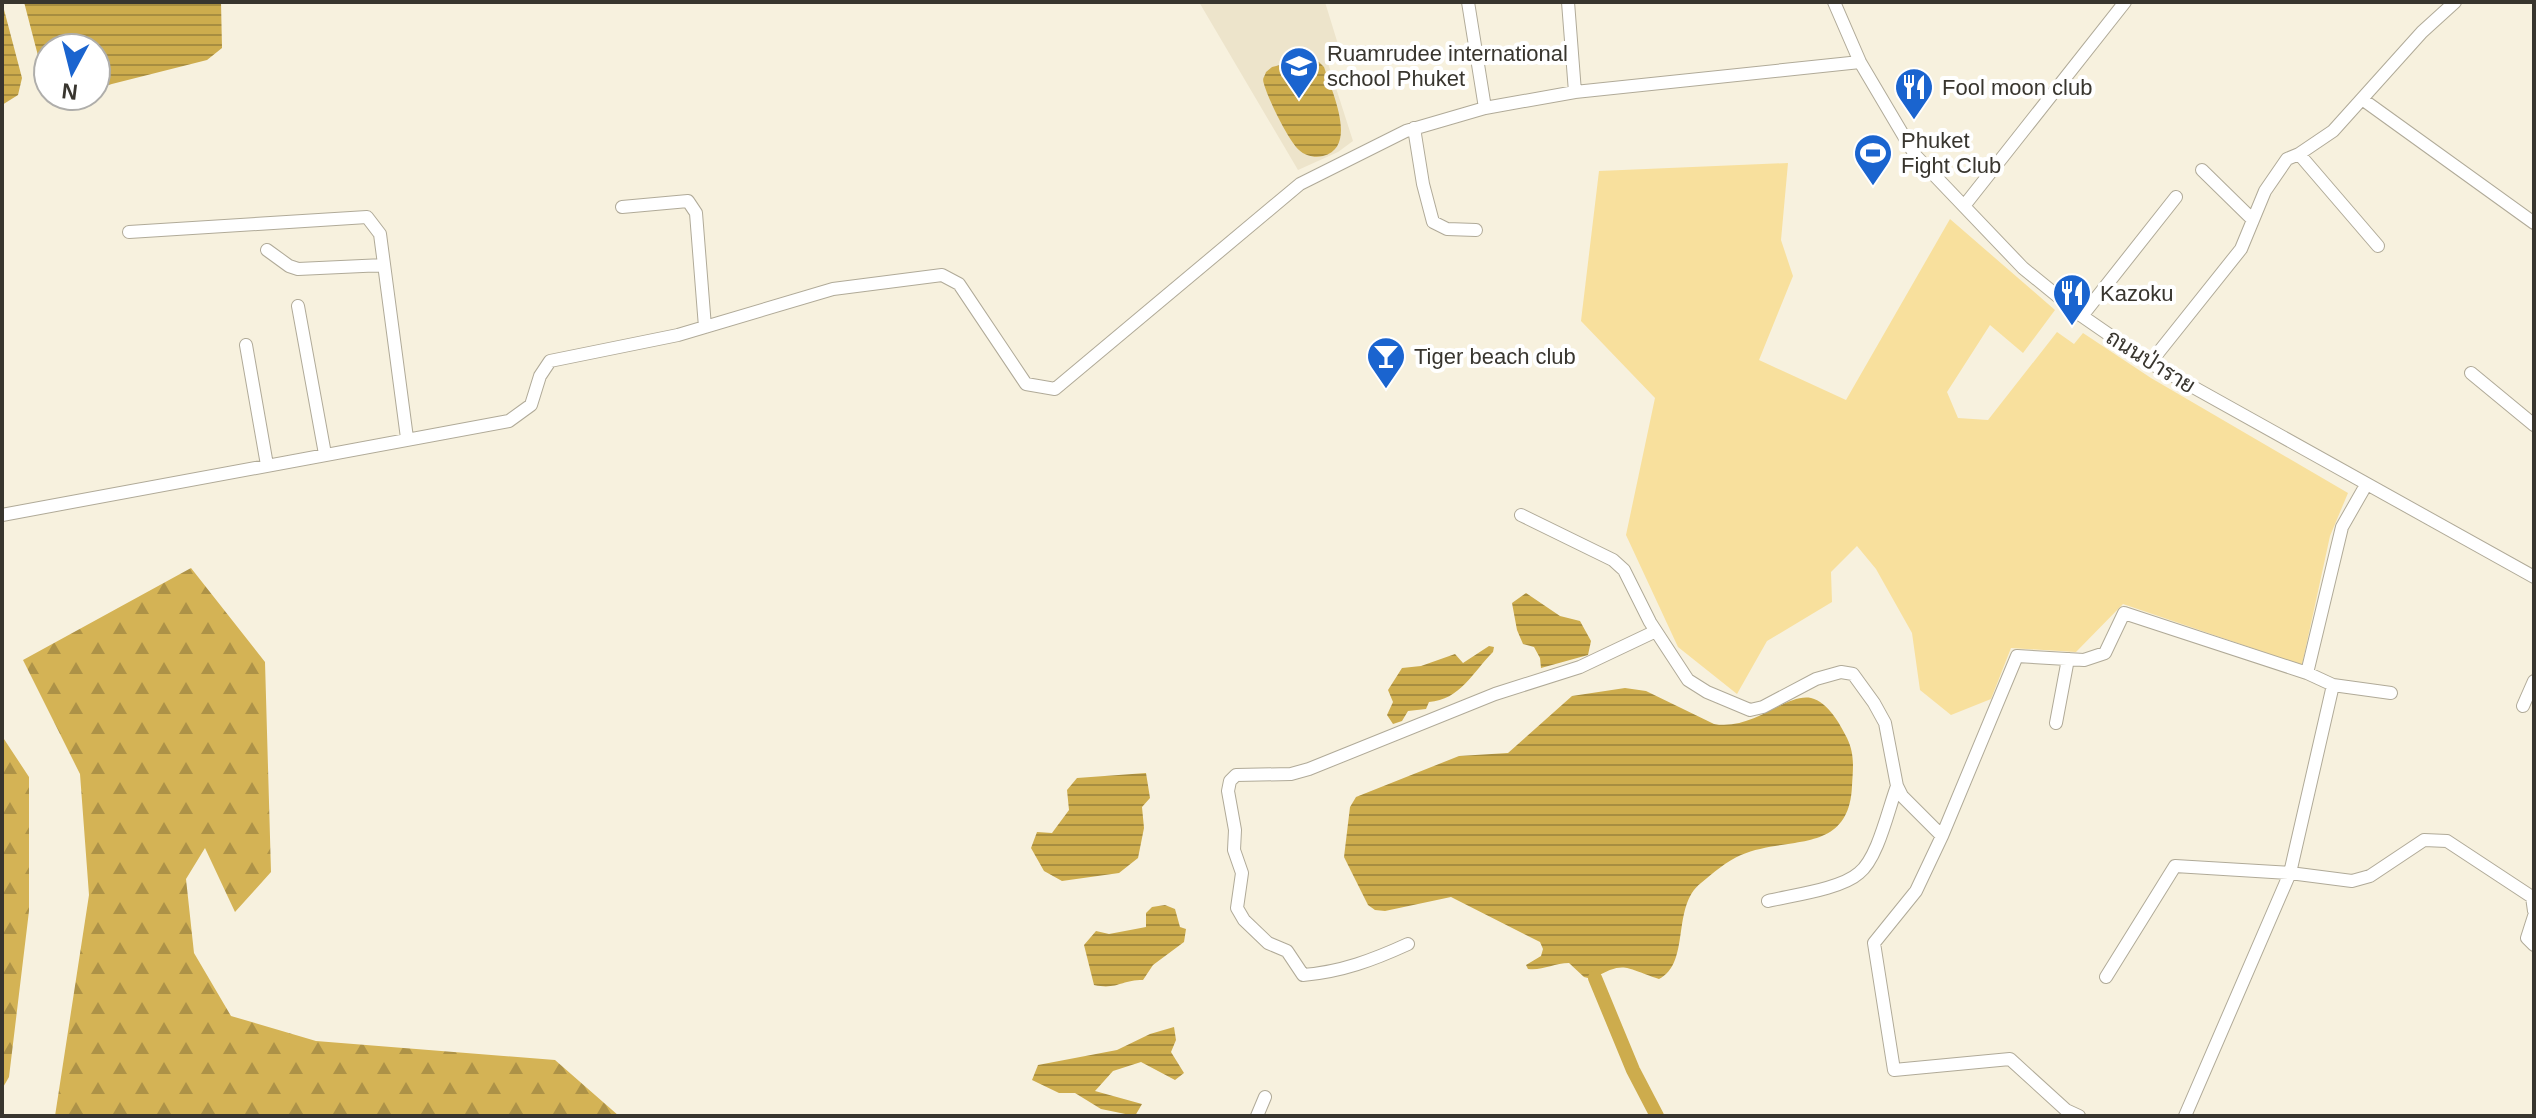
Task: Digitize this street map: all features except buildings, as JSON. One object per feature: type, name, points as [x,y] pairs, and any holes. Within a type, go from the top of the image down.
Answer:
[{"type":"street","points":[[1468,2],[1485,108]]},
{"type":"street","points":[[1568,2],[1575,92]]},
{"type":"street","name":"ถนนป่าราย","points":[[1834,2],[1860,62],[1915,155],[2023,268],[2082,316],[2150,363],[2366,485],[2533,574]]},
{"type":"street","points":[[1964,206],[2125,2]]},
{"type":"street","points":[[2150,363],[2241,249],[2265,191],[2287,159],[2333,131],[2422,32],[2455,2]]},
{"type":"street","points":[[2,515],[509,421],[531,405],[540,376],[550,361],[705,327],[833,289],[942,275],[959,284],[1026,384],[1055,389],[1300,184],[1414,128],[1485,108],[1575,92],[1860,62]]},
{"type":"street","points":[[2362,99],[2534,223]]},
{"type":"street","points":[[1414,128],[1433,222],[1447,229],[1476,230]]},
{"type":"street","points":[[2299,154],[2378,246]]},
{"type":"street","points":[[2202,170],[2252,219]]},
{"type":"street","points":[[2082,316],[2176,197]]},
{"type":"street","points":[[622,207],[688,201],[692,204],[696,213],[705,327]]},
{"type":"street","points":[[129,232],[367,217],[380,234],[407,438]]},
{"type":"street","points":[[267,250],[298,269],[384,265]]},
{"type":"street","points":[[298,306],[325,454]]},
{"type":"street","points":[[246,345],[267,465]]},
{"type":"street","points":[[2471,373],[2534,425]]},
{"type":"street","points":[[2307,673],[2342,527],[2366,485]]},
{"type":"street","points":[[1521,515],[1613,560],[1624,570],[1656,631],[1688,680],[1707,692],[1745,710],[1763,707],[1816,679],[1841,672],[1853,674],[1885,723],[1897,786],[1902,796],[1942,836]]},
{"type":"street","points":[[2079,1116],[2066,1110],[2010,1059],[1894,1070],[1874,943],[1916,891],[2017,656],[2084,660],[2105,653],[2124,613],[2307,673],[2333,685],[2391,693]]},
{"type":"street","points":[[1408,944],[1371,961],[1303,975],[1287,951],[1268,943],[1244,920],[1237,908],[1242,873],[1234,850],[1235,830],[1228,791],[1230,781],[1236,775],[1291,774],[1309,769],[1495,694],[1580,667],[1656,631]]},
{"type":"street","points":[[2056,723],[2068,659]]},
{"type":"street","points":[[2523,706],[2534,681]]},
{"type":"street","points":[[2185,1116],[2290,873],[2333,685]]},
{"type":"street","points":[[1768,901],[1846,881],[1861,872],[1874,851],[1897,786]]},
{"type":"street","points":[[2106,977],[2175,866],[2290,873],[2352,881],[2370,876],[2424,840],[2432,839],[2447,841],[2532,897],[2534,913],[2527,938],[2534,945]]},
{"type":"street","points":[[1257,1116],[1265,1097]]},
{"type":"shaded area","points":[[2,2],[22,78],[18,95],[2,105]]},
{"type":"shaded area","points":[[24,2],[221,2],[222,48],[207,60],[112,84],[112,32],[32,33]]},
{"type":"shaded area","name":"Ruamrudee international school Phuket","points":[[1199,2],[1325,2],[1341,54],[1327,60],[1353,141],[1338,152],[1298,170]]},
{"type":"shaded area","points":[[1309,58],[1324,67],[1340,117],[1339,142],[1334,151],[1320,157],[1304,154],[1295,145],[1274,109],[1263,80],[1272,67]]},
{"type":"shaded area","points":[[1788,163],[1781,240],[1793,276],[1759,360],[1846,400],[1950,219],[2055,310],[2023,353],[1990,325],[1947,392],[1958,418],[1988,420],[2057,332],[2074,344],[2083,333],[2151,378],[2348,493],[2330,536],[2302,665],[2123,604],[2076,652],[2011,648],[1991,699],[1951,715],[1920,690],[1912,633],[1876,569],[1857,546],[1831,572],[1832,602],[1767,641],[1737,694],[1678,647],[1626,535],[1655,398],[1581,321],[1599,171]]},
{"type":"shaded area","points":[[1526,593],[1560,616],[1580,621],[1591,641],[1588,655],[1541,668],[1534,647],[1523,644],[1517,630],[1512,603]]},
{"type":"shaded area","points":[[1489,646],[1494,647],[1493,652],[1458,691],[1429,702],[1426,709],[1408,711],[1402,721],[1393,724],[1387,715],[1393,702],[1388,690],[1402,668],[1421,666],[1455,654],[1463,663]]},
{"type":"shaded area","points":[[1625,688],[1646,691],[1714,724],[1729,725],[1755,718],[1790,701],[1801,698],[1817,700],[1837,720],[1850,744],[1852,786],[1848,808],[1840,824],[1813,839],[1741,855],[1701,883],[1686,905],[1675,960],[1669,971],[1659,979],[1619,968],[1592,979],[1584,977],[1569,963],[1528,969],[1526,965],[1541,956],[1543,949],[1540,942],[1451,897],[1385,911],[1368,905],[1344,857],[1350,807],[1356,797],[1459,756],[1508,753],[1572,696]]},
{"type":"shaded area","points":[[1146,773],[1150,798],[1142,807],[1144,828],[1138,858],[1119,873],[1062,881],[1044,871],[1031,848],[1037,832],[1052,833],[1069,810],[1067,790],[1077,778]]},
{"type":"shaded area","points":[[1165,905],[1175,909],[1180,927],[1186,929],[1184,942],[1153,965],[1143,980],[1108,986],[1094,985],[1084,945],[1096,931],[1109,934],[1146,927],[1146,913],[1152,907]]},
{"type":"shaded area","points":[[1174,1027],[1176,1040],[1171,1052],[1184,1073],[1175,1080],[1141,1062],[1113,1071],[1095,1091],[1142,1104],[1135,1116],[1101,1109],[1075,1093],[1059,1093],[1032,1080],[1038,1065],[1117,1050],[1150,1034]]},
{"type":"green space","points":[[191,568],[265,662],[271,872],[235,912],[205,848],[186,879],[194,953],[231,1016],[316,1041],[555,1060],[619,1116],[55,1116],[89,895],[80,774],[23,660]]},
{"type":"green space","points":[[2,736],[29,777],[29,911],[9,1077],[2,1089]]},
{"type":"waterway","points":[[1595,978],[1633,1070],[1657,1116]]},
{"type":"place","name":"Ruamrudee international school Phuket","points":[[1299,100]]},
{"type":"place","name":"Fool moon club","points":[[1914,121]]},
{"type":"place","name":"Phuket Fight Club","points":[[1873,187]]},
{"type":"place","name":"Kazoku","points":[[2072,327]]},
{"type":"place","name":"Tiger beach club","points":[[1386,390]]}]
